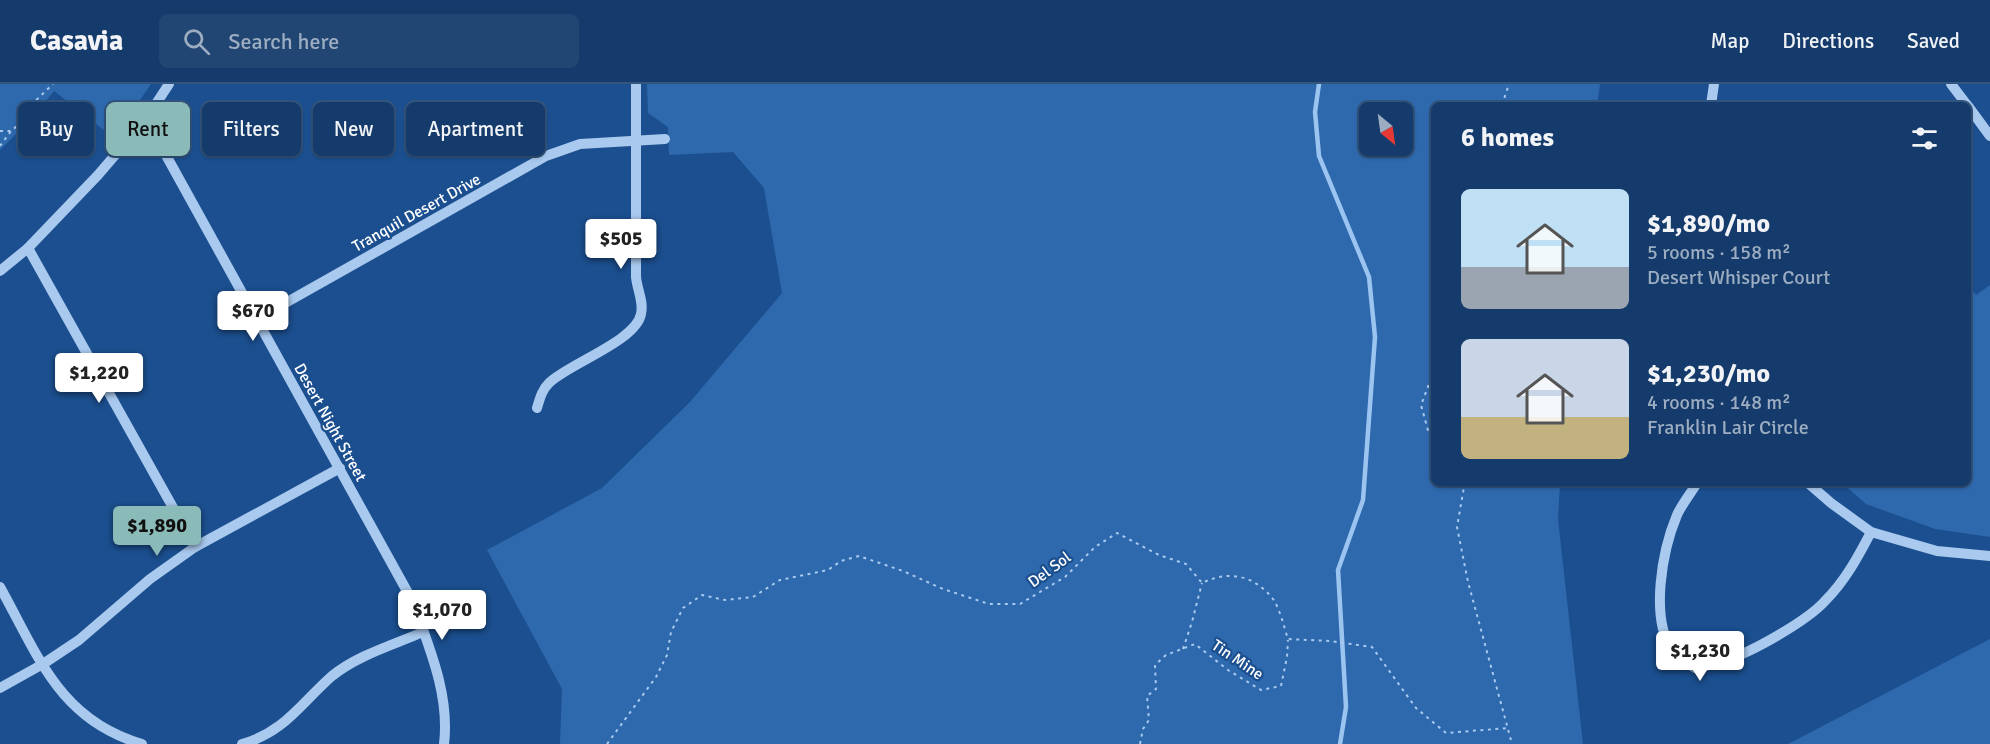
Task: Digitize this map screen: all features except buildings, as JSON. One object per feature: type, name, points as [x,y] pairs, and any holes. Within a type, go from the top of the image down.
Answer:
[{"type":"street","points":[[157,102],[169,84]]},
{"type":"street","points":[[537,408],[540,395],[550,381],[610,346],[637,323],[641,315],[636,278],[636,84]]},
{"type":"street","points":[[1711,102],[1714,84]]},
{"type":"street","points":[[1951,84],[1964,102]]},
{"type":"street","points":[[1971,111],[1990,136]]},
{"type":"street","name":"Tranquil Desert Drive","points":[[257,319],[546,156],[580,144],[665,139]]},
{"type":"street","points":[[0,271],[28,248],[114,156]]},
{"type":"street","name":"Desert Night Street","points":[[167,156],[413,602],[433,657],[442,695],[446,731],[444,744]]},
{"type":"street","points":[[28,248],[195,547]]},
{"type":"street","points":[[0,688],[43,664],[79,640],[150,579],[195,547],[340,468]]},
{"type":"street","points":[[1695,486],[1678,513],[1667,545],[1660,588],[1662,628],[1673,653],[1695,668],[1727,660],[1802,620],[1824,602],[1840,583],[1857,561],[1871,532]]},
{"type":"street","points":[[1811,486],[1871,532],[1937,551],[1990,556]]},
{"type":"street","points":[[0,587],[55,685],[76,710],[124,739],[142,744]]},
{"type":"street","points":[[242,744],[273,731],[298,711],[333,675],[357,660],[423,632]]},
{"type":"path","points":[[0,146],[11,131],[27,118],[32,104],[54,84]]},
{"type":"path","points":[[1504,102],[1509,84]]},
{"type":"path","points":[[0,131],[11,131]]},
{"type":"path","points":[[1431,379],[1421,405],[1431,437]]},
{"type":"path","points":[[1478,486],[1464,487],[1457,527],[1468,582],[1512,744]]},
{"type":"path","name":"Del Sol","points":[[607,744],[656,677],[667,655],[671,632],[683,608],[702,595],[725,600],[753,597],[780,580],[828,570],[841,561],[859,556],[943,590],[989,604],[1020,604],[1065,576],[1095,547],[1118,533],[1159,555],[1186,564],[1202,583]]},
{"type":"path","points":[[1140,744],[1143,729],[1149,720],[1147,696],[1156,689],[1155,665],[1166,655],[1183,648],[1202,583],[1218,575],[1251,578],[1274,600],[1288,639],[1330,641],[1372,647],[1416,708],[1446,733],[1508,728]]},
{"type":"path","name":"Tin Mine","points":[[1183,648],[1195,644],[1228,670],[1261,690],[1281,686],[1288,639]]},
{"type":"shaded area","points":[[0,84],[151,84],[139,102],[106,102],[106,132],[94,122],[94,102],[68,102],[54,91],[45,102],[18,102],[18,132],[0,150]]},
{"type":"shaded area","points":[[647,84],[1600,84],[1597,102],[1431,102],[1431,486],[1560,486],[1558,519],[1583,744],[560,744],[562,689],[487,550],[602,488],[690,402],[782,293],[764,188],[733,152],[669,155],[668,127],[648,113]]},
{"type":"shaded area","points":[[1990,285],[1990,537],[1935,529],[1866,504],[1845,486],[1971,486],[1971,289],[1976,295]]},
{"type":"shaded area","points":[[1990,639],[1990,744],[1788,744]]},
{"type":"waterway","points":[[1319,84],[1315,112],[1319,156],[1369,277],[1375,337],[1363,500],[1338,570],[1346,707],[1340,744]]}]
